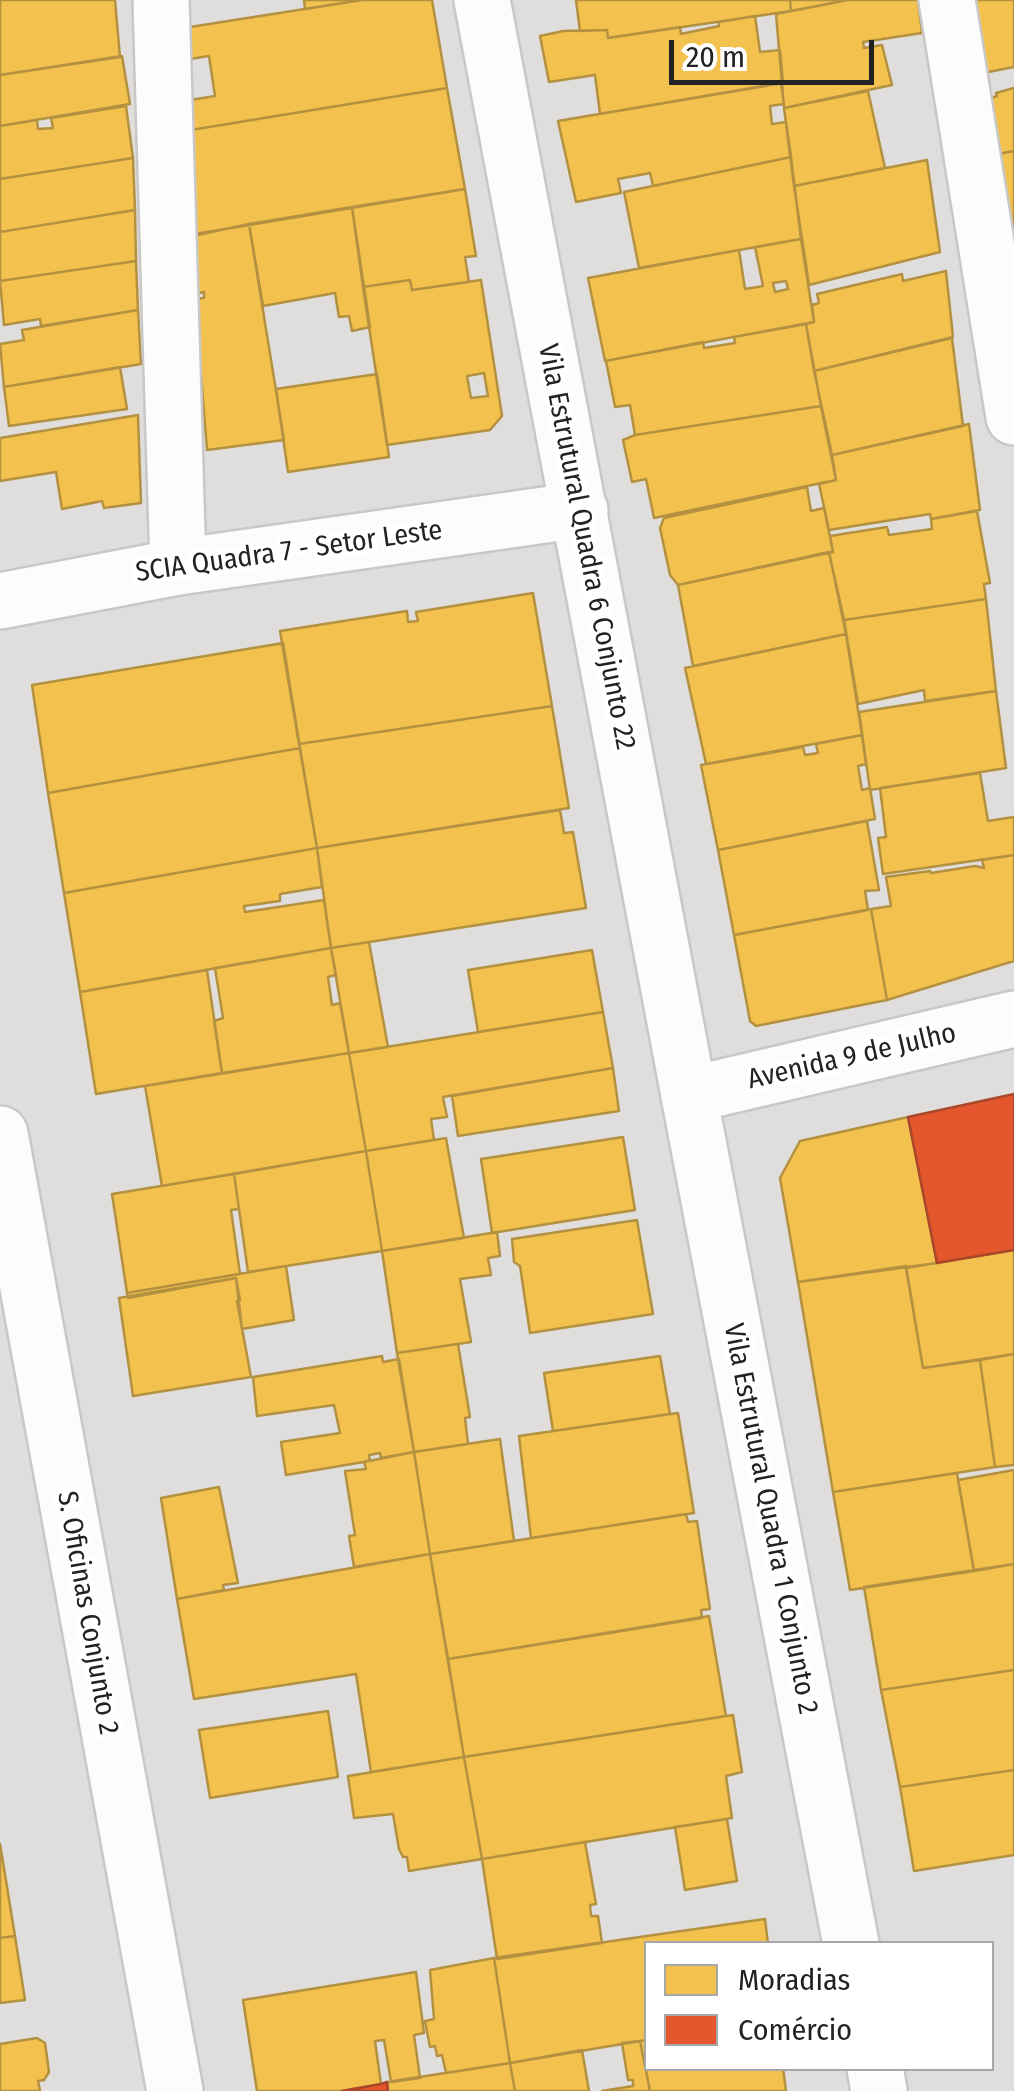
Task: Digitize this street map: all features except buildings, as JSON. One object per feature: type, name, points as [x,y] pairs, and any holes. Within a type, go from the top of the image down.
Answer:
[{"type":"street","points":[[161,0],[178,567]]},
{"type":"street","name":"Vila Estrutural Quadra 6 Conjunto 22","points":[[482,0],[689,1095]]},
{"type":"street","points":[[947,0],[1014,417]]},
{"type":"street","name":"SCIA Quadra 7 - Setor Leste","points":[[0,601],[178,567],[580,510]]},
{"type":"street","name":"Avenida 9 de Julho","points":[[689,1095],[1014,1020]]},
{"type":"street","name":"Vila Estrutural Quadra 1 Conjunto 2","points":[[689,1095],[850,1941]]},
{"type":"street","name":"S. Oficinas Conjunto 2","points":[[0,1134],[175,2091]]},
{"type":"shaded area","points":[[0,0],[1014,0],[1014,2091],[0,2091]]}]
